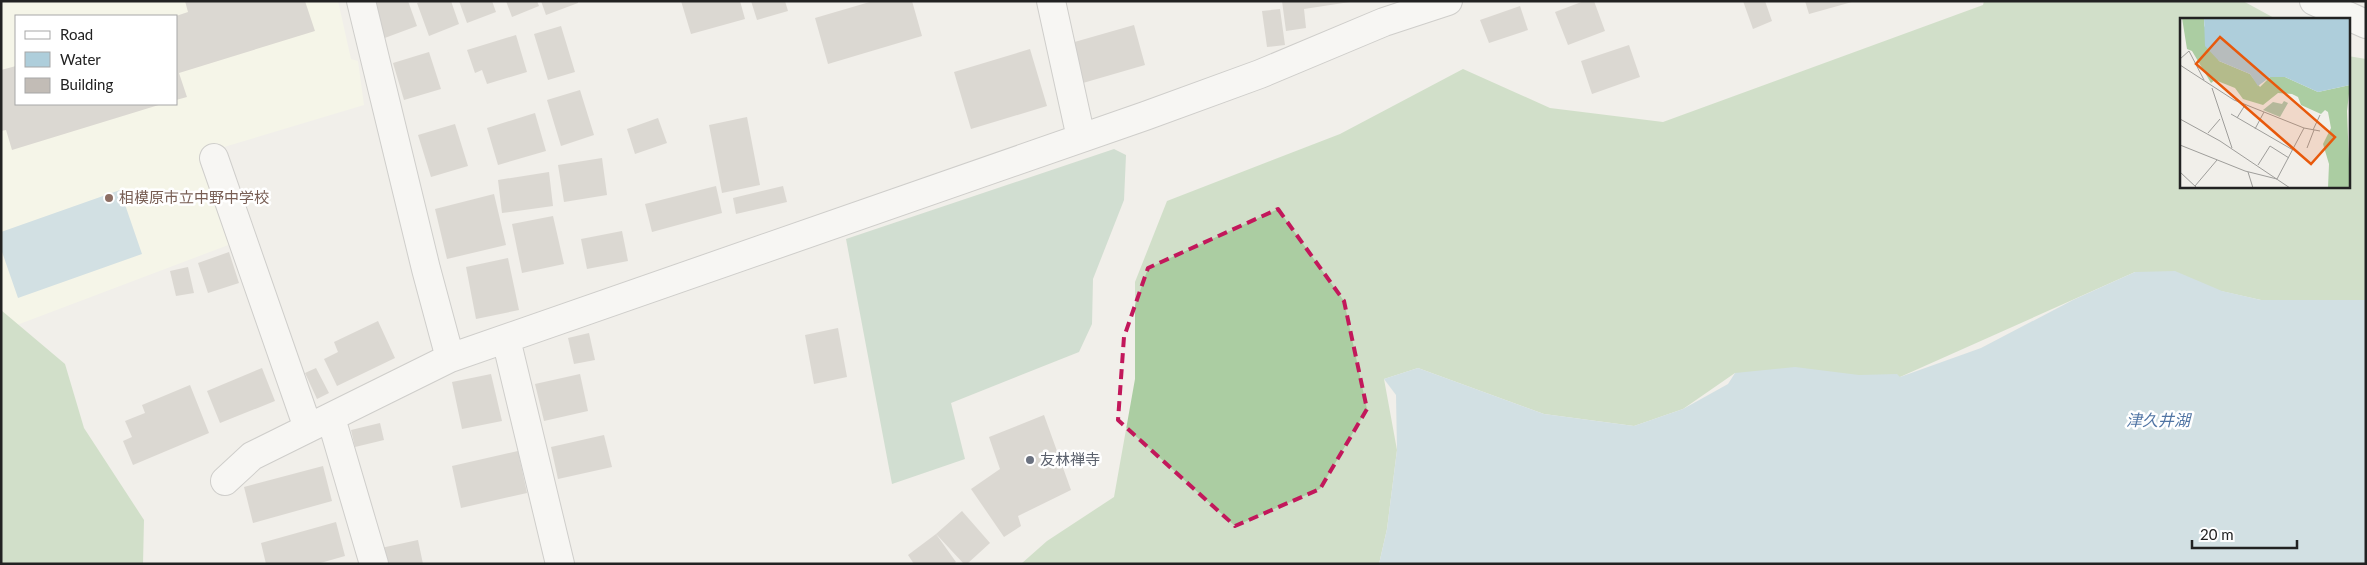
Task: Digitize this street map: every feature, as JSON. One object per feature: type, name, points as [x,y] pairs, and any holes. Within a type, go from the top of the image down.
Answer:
[{"type":"street","points":[[361,1],[424,261],[450,358]]},
{"type":"street","points":[[1050,1],[1081,138]]},
{"type":"street","points":[[225,481],[252,456],[450,358],[1260,74],[1382,12],[1448,1]]},
{"type":"street","points":[[2314,1],[2366,24]]},
{"type":"street","points":[[214,158],[374,564]]},
{"type":"street","points":[[506,339],[560,564]]},
{"type":"highlighted area","points":[[1278,209],[1344,301],[1367,409],[1320,489],[1235,526],[1118,420],[1124,337],[1148,268]]},
{"type":"shaded area","name":"相模原市立中野中学校","points":[[1,1],[338,1],[351,59],[358,61],[364,105],[204,153],[231,244],[1,331]]},
{"type":"shaded area","points":[[1114,149],[1126,155],[1124,200],[1093,279],[1092,324],[1079,352],[951,403],[965,459],[892,484],[846,239]]},
{"type":"green space","points":[[1984,1],[2243,1],[2274,18],[2180,18],[2180,188],[2350,188],[2350,56],[2366,59],[2366,306],[2261,300],[2135,272],[1900,377],[1735,373],[1683,409],[1634,426],[1544,414],[1418,368],[1384,379],[1397,450],[1387,529],[1379,564],[1021,564],[1047,541],[1114,497],[1135,379],[1135,282],[1167,201],[1340,134],[1463,69],[1550,108],[1663,122],[1983,5]]},
{"type":"green space","points":[[1,310],[65,364],[84,428],[144,520],[143,564],[1,564]]},
{"type":"water","points":[[120,190],[142,254],[18,298],[1,249],[1,232]]},
{"type":"water","name":"津久井湖","points":[[2175,271],[2222,291],[2261,300],[2366,300],[2366,564],[1379,564],[1387,529],[1397,450],[1396,395],[1384,379],[1418,368],[1544,414],[1634,426],[1683,409],[1728,384],[1735,373],[1795,367],[1859,375],[1897,374],[1900,377],[1981,348],[2073,300],[2135,272]]},
{"type":"building","points":[[185,1],[305,1],[315,31],[179,73],[187,97],[178,99],[178,15],[188,12]]},
{"type":"building","points":[[368,1],[408,1],[417,26],[382,39]]},
{"type":"building","points":[[423,1],[451,1],[459,24],[429,36],[417,3]]},
{"type":"building","points":[[459,1],[492,1],[496,12],[467,23]]},
{"type":"building","points":[[506,1],[537,1],[539,6],[512,17]]},
{"type":"building","points":[[541,1],[578,1],[578,3],[546,15]]},
{"type":"building","points":[[681,1],[740,1],[745,19],[691,34]]},
{"type":"building","points":[[751,1],[785,1],[788,11],[757,20]]},
{"type":"building","points":[[873,1],[912,1],[922,36],[828,64],[815,18]]},
{"type":"building","points":[[1282,1],[1350,2],[1304,9],[1306,28],[1286,31]]},
{"type":"building","points":[[1584,1],[1594,1],[1605,31],[1568,45],[1555,12]]},
{"type":"building","points":[[1743,1],[1765,1],[1772,21],[1753,29]]},
{"type":"building","points":[[1805,1],[1852,1],[1852,2],[1809,14]]},
{"type":"building","points":[[1520,6],[1528,30],[1489,43],[1480,20]]},
{"type":"building","points":[[1280,9],[1285,45],[1267,47],[1262,11]]},
{"type":"building","points":[[1134,25],[1145,65],[1076,85],[1064,45]]},
{"type":"building","points":[[561,26],[575,72],[548,80],[534,34]]},
{"type":"building","points":[[516,35],[527,72],[487,84],[482,70],[475,73],[467,50]]},
{"type":"building","points":[[1629,45],[1640,77],[1592,94],[1581,61]]},
{"type":"building","points":[[1030,49],[1047,106],[971,129],[954,72]]},
{"type":"building","points":[[429,52],[441,89],[404,100],[393,63]]},
{"type":"building","points":[[15,66],[15,105],[159,105],[12,150],[6,130],[1,131],[1,70]]},
{"type":"building","points":[[580,90],[594,135],[561,146],[547,100]]},
{"type":"building","points":[[535,113],[546,151],[498,165],[487,128]]},
{"type":"building","points":[[747,117],[760,185],[722,193],[709,125]]},
{"type":"building","points":[[658,118],[667,143],[635,154],[627,129]]},
{"type":"building","points":[[455,124],[468,166],[431,177],[418,135]]},
{"type":"building","points":[[602,158],[607,195],[564,202],[558,165]]},
{"type":"building","points":[[549,172],[553,206],[502,213],[498,180]]},
{"type":"building","points":[[716,186],[722,213],[652,232],[645,204]]},
{"type":"building","points":[[783,186],[787,202],[736,214],[733,198]]},
{"type":"building","points":[[494,194],[506,245],[447,259],[435,209]]},
{"type":"building","points":[[553,216],[564,264],[522,273],[512,224]]},
{"type":"building","points":[[622,231],[628,261],[587,269],[581,239]]},
{"type":"building","points":[[229,252],[239,283],[208,293],[198,263]]},
{"type":"building","points":[[508,258],[519,310],[476,319],[466,267]]},
{"type":"building","points":[[188,267],[194,293],[176,296],[170,271]]},
{"type":"building","points":[[378,321],[395,358],[337,386],[324,359],[338,352],[334,342]]},
{"type":"building","points":[[838,328],[847,377],[814,384],[805,335]]},
{"type":"building","points":[[589,333],[595,360],[574,364],[568,338]]},
{"type":"building","points":[[262,368],[275,401],[220,423],[207,391]]},
{"type":"building","points":[[316,368],[329,393],[317,399],[305,373]]},
{"type":"building","points":[[491,374],[502,421],[462,429],[452,382]]},
{"type":"building","points":[[580,374],[588,411],[544,421],[535,384]]},
{"type":"building","points":[[190,385],[209,433],[133,465],[123,441],[132,437],[125,421],[145,413],[142,405]]},
{"type":"building","points":[[1044,415],[1071,490],[1018,516],[1021,526],[1004,537],[971,489],[1000,469],[989,437]]},
{"type":"building","points":[[380,423],[384,440],[355,447],[351,430]]},
{"type":"building","points":[[604,435],[612,467],[558,479],[551,447]]},
{"type":"building","points":[[518,451],[527,493],[461,508],[452,466]]},
{"type":"building","points":[[323,466],[332,501],[253,523],[244,487]]},
{"type":"building","points":[[962,511],[990,543],[967,564],[964,564],[936,534]]},
{"type":"building","points":[[336,522],[345,556],[317,564],[266,564],[261,543]]},
{"type":"building","points":[[936,534],[956,562],[953,564],[914,564],[908,555]]},
{"type":"building","points":[[418,540],[423,564],[384,564],[381,548]]},
{"type":"place","name":"相模原市立中野中学校","points":[[109,198]]},
{"type":"place","name":"友林禅寺","points":[[1030,460]]}]
